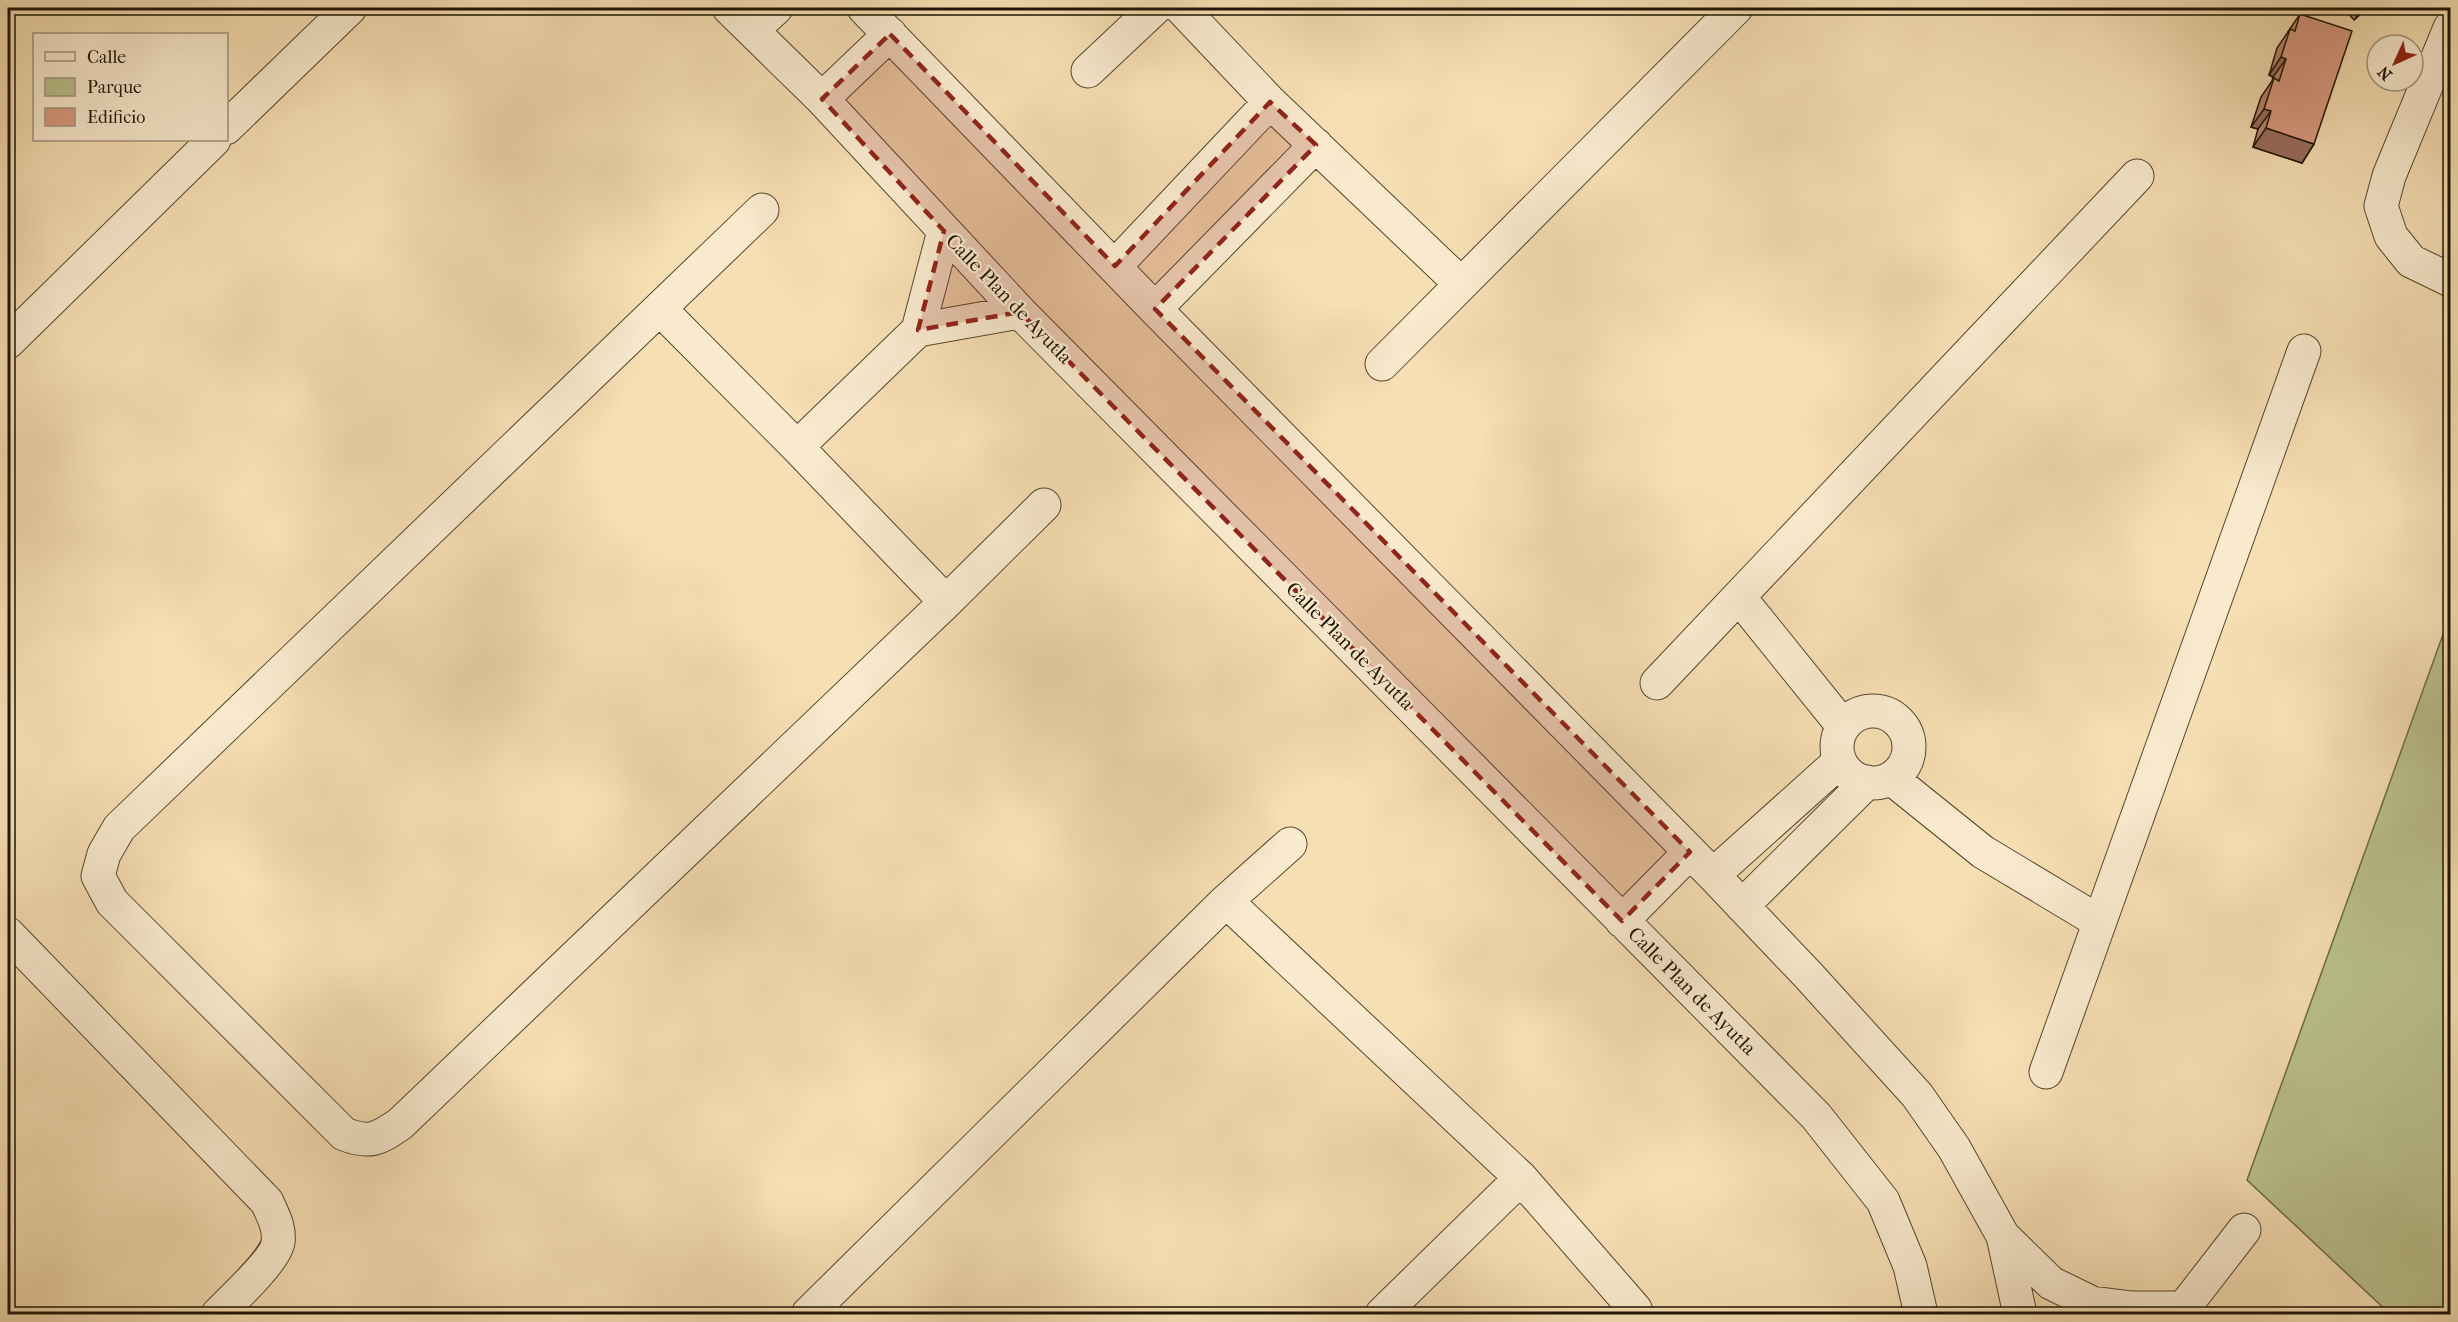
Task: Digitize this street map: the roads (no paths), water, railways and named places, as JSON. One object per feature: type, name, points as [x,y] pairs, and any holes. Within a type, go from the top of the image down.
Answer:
[{"type":"street","points":[[228,126],[350,8]]},
{"type":"street","name":"Calle Plan de Ayutla","points":[[729,8],[822,99],[1020,312],[1816,1116],[1883,1201],[1910,1266],[1921,1314]]},
{"type":"street","points":[[752,30],[776,8]]},
{"type":"street","points":[[864,8],[1155,309],[1713,875],[1917,1095],[1954,1148],[2003,1236],[2020,1314]]},
{"type":"street","points":[[1088,71],[1155,8]]},
{"type":"street","points":[[1181,8],[1270,102],[1461,284]]},
{"type":"street","points":[[1382,364],[1736,8]]},
{"type":"street","points":[[2451,28],[2389,176],[2381,206],[2391,236],[2412,261],[2451,280]]},
{"type":"street","points":[[822,99],[890,34]]},
{"type":"street","points":[[1115,267],[1270,102]]},
{"type":"street","points":[[8,342],[213,141]]},
{"type":"street","points":[[1155,309],[1316,145]]},
{"type":"street","points":[[1657,683],[2137,176]]},
{"type":"street","points":[[762,210],[661,310],[119,828],[104,854],[98,876],[112,902],[344,1134],[359,1140],[379,1138],[400,1124],[946,602],[1044,505]]},
{"type":"street","points":[[797,447],[918,330],[944,231]]},
{"type":"street","points":[[661,310],[946,602]]},
{"type":"street","points":[[918,330],[1020,312]]},
{"type":"street","points":[[2046,1072],[2098,921],[2304,351]]},
{"type":"street","points":[[1739,597],[1843,726]]},
{"type":"street","points":[[1742,906],[1879,780],[1902,768],[1908,756],[1909,742],[1903,728],[1894,718],[1881,712],[1867,712],[1854,716],[1843,726],[1837,752],[1839,761],[1850,776],[1879,780],[1983,852],[2098,921]]},
{"type":"street","points":[[1713,875],[1839,761]]},
{"type":"street","points":[[808,1314],[1226,901],[1290,844]]},
{"type":"street","name":"Calle Plan de Ayutla","points":[[1622,921],[1690,852]]},
{"type":"street","points":[[1226,901],[1521,1178],[1638,1314]]},
{"type":"street","points":[[9,939],[267,1202],[278,1224],[279,1245],[266,1264],[218,1314]]},
{"type":"street","points":[[1382,1314],[1521,1178]]},
{"type":"street","points":[[2003,1236],[2051,1282],[2092,1303],[2181,1311],[2244,1230]]}]
